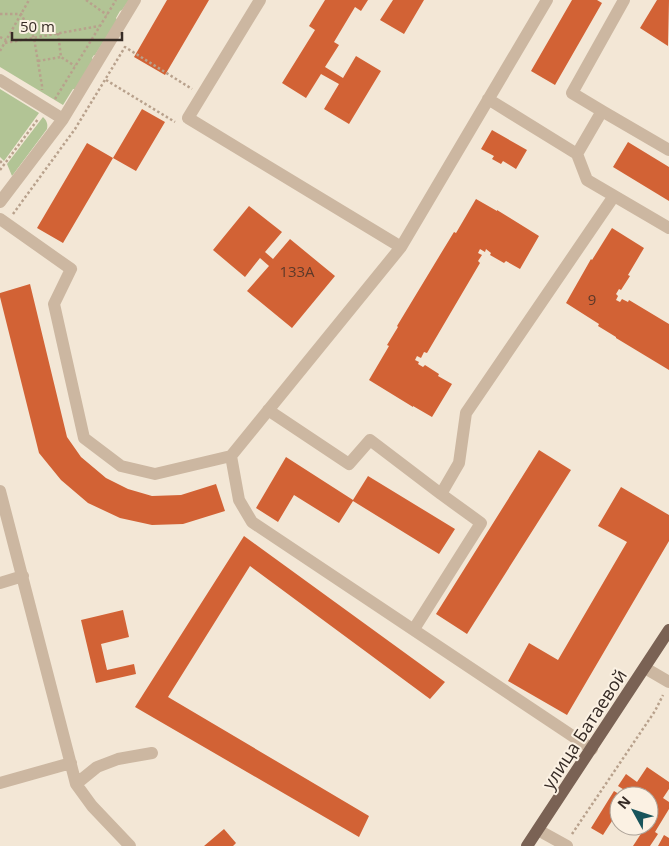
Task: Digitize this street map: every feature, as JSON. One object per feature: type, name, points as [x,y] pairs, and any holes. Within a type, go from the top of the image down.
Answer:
[{"type":"main road","name":"улица Батаевой","points":[[530,845],[669,630]]},
{"type":"street","points":[[0,202],[63,119],[135,0]]},
{"type":"street","points":[[260,0],[188,118],[401,247]]},
{"type":"street","points":[[3,221],[72,269],[54,304],[84,438],[120,466],[156,474],[231,456],[401,247],[547,0]]},
{"type":"street","points":[[624,0],[572,92],[669,150]]},
{"type":"street","points":[[0,80],[63,119]]},
{"type":"street","points":[[488,99],[577,154],[587,180],[669,228]]},
{"type":"street","points":[[577,154],[602,111]]},
{"type":"street","points":[[441,494],[459,463],[466,412],[614,196]]},
{"type":"street","points":[[268,410],[349,464],[370,440],[481,523],[414,630]]},
{"type":"street","points":[[231,456],[239,500],[252,522],[592,749]]},
{"type":"street","points":[[0,492],[76,784],[92,806],[130,846]]},
{"type":"street","points":[[0,583],[23,576]]},
{"type":"street","points":[[645,668],[667,686]]},
{"type":"street","points":[[76,784],[97,767],[118,759],[152,753]]},
{"type":"street","points":[[0,783],[71,764]]},
{"type":"street","points":[[538,830],[566,845]]},
{"type":"path","points":[[0,51],[29,0]]},
{"type":"path","points":[[86,0],[107,15]]},
{"type":"path","points":[[52,104],[115,1],[110,0]]},
{"type":"path","points":[[0,14],[21,14]]},
{"type":"path","points":[[21,14],[34,38],[42,86],[41,97]]},
{"type":"path","points":[[5,41],[34,38],[100,26]]},
{"type":"path","points":[[58,33],[62,57]]},
{"type":"path","points":[[0,36],[5,41]]},
{"type":"path","points":[[3,221],[75,129],[125,47],[202,95]]},
{"type":"path","points":[[38,61],[62,57],[75,66]]},
{"type":"path","points":[[106,80],[181,125]]},
{"type":"path","points":[[0,170],[41,115]]},
{"type":"path","points":[[0,160],[4,165]]},
{"type":"path","points":[[566,845],[655,711],[667,686]]},
{"type":"green space","points":[[0,0],[129,0],[120,11],[116,18],[117,20],[92,58],[93,60],[63,105],[0,67]]},
{"type":"green space","points":[[0,89],[39,113],[4,161],[0,157]]},
{"type":"green space","points":[[43,117],[47,123],[47,129],[12,176],[7,164]]},
{"type":"building","points":[[167,0],[209,0],[165,75],[134,57]]},
{"type":"building","points":[[325,0],[368,0],[361,11],[355,7],[334,42],[339,45],[325,67],[343,78],[356,56],[381,71],[349,124],[324,109],[339,84],[321,74],[306,98],[282,83],[315,30],[309,26]]},
{"type":"building","points":[[393,0],[424,0],[404,34],[380,20]]},
{"type":"building","points":[[572,0],[597,0],[602,3],[555,85],[531,71]]},
{"type":"building","points":[[657,0],[669,0],[668,46],[640,28]]},
{"type":"building","points":[[142,109],[165,122],[136,171],[113,158]]},
{"type":"building","points":[[492,130],[527,150],[516,169],[503,161],[501,164],[492,159],[494,156],[481,149]]},
{"type":"building","points":[[628,142],[669,167],[669,201],[613,167]]},
{"type":"building","points":[[87,143],[113,158],[63,243],[37,228]]},
{"type":"building","points":[[476,199],[539,236],[520,269],[490,255],[491,253],[486,249],[485,252],[480,249],[478,253],[482,255],[478,261],[480,263],[427,353],[424,352],[421,358],[417,356],[415,360],[419,362],[418,364],[423,367],[425,365],[439,374],[438,376],[452,384],[432,417],[369,380],[389,346],[387,345],[397,326]]},
{"type":"building","points":[[249,206],[282,232],[265,252],[273,259],[290,239],[335,276],[292,328],[247,291],[269,266],[260,258],[245,277],[213,250]]},
{"type":"building","points":[[612,228],[644,248],[628,275],[630,276],[616,294],[618,296],[616,300],[620,302],[622,299],[628,302],[629,300],[669,324],[669,370],[616,338],[598,326],[599,324],[566,303],[591,259]]},
{"type":"building","points":[[30,284],[67,437],[81,457],[106,478],[128,489],[152,496],[181,495],[216,484],[225,511],[183,524],[152,525],[120,518],[88,503],[61,480],[39,453],[0,297],[0,293]]},
{"type":"building","points":[[539,450],[571,470],[467,634],[436,614]]},
{"type":"building","points":[[286,457],[353,500],[368,476],[455,529],[439,554],[353,501],[339,523],[294,495],[278,522],[256,508]]},
{"type":"building","points":[[621,487],[669,515],[669,541],[567,715],[508,681],[529,643],[558,660],[627,542],[598,526]]},
{"type":"building","points":[[244,536],[445,682],[430,699],[250,566],[168,697],[369,816],[359,837],[135,707]]},
{"type":"building","points":[[123,610],[129,637],[101,644],[107,670],[134,664],[136,674],[96,683],[81,620]]},
{"type":"building","points":[[647,767],[669,782],[669,789],[663,798],[669,802],[669,809],[659,825],[659,786],[618,786],[626,774],[637,782]]},
{"type":"building","points":[[609,799],[609,826],[603,835],[591,828]]},
{"type":"building","points":[[224,829],[236,843],[233,846],[204,846]]},
{"type":"building","points":[[664,835],[669,838],[669,846],[658,846]]},
{"type":"building","points":[[640,836],[657,836],[650,846],[633,846]]}]
